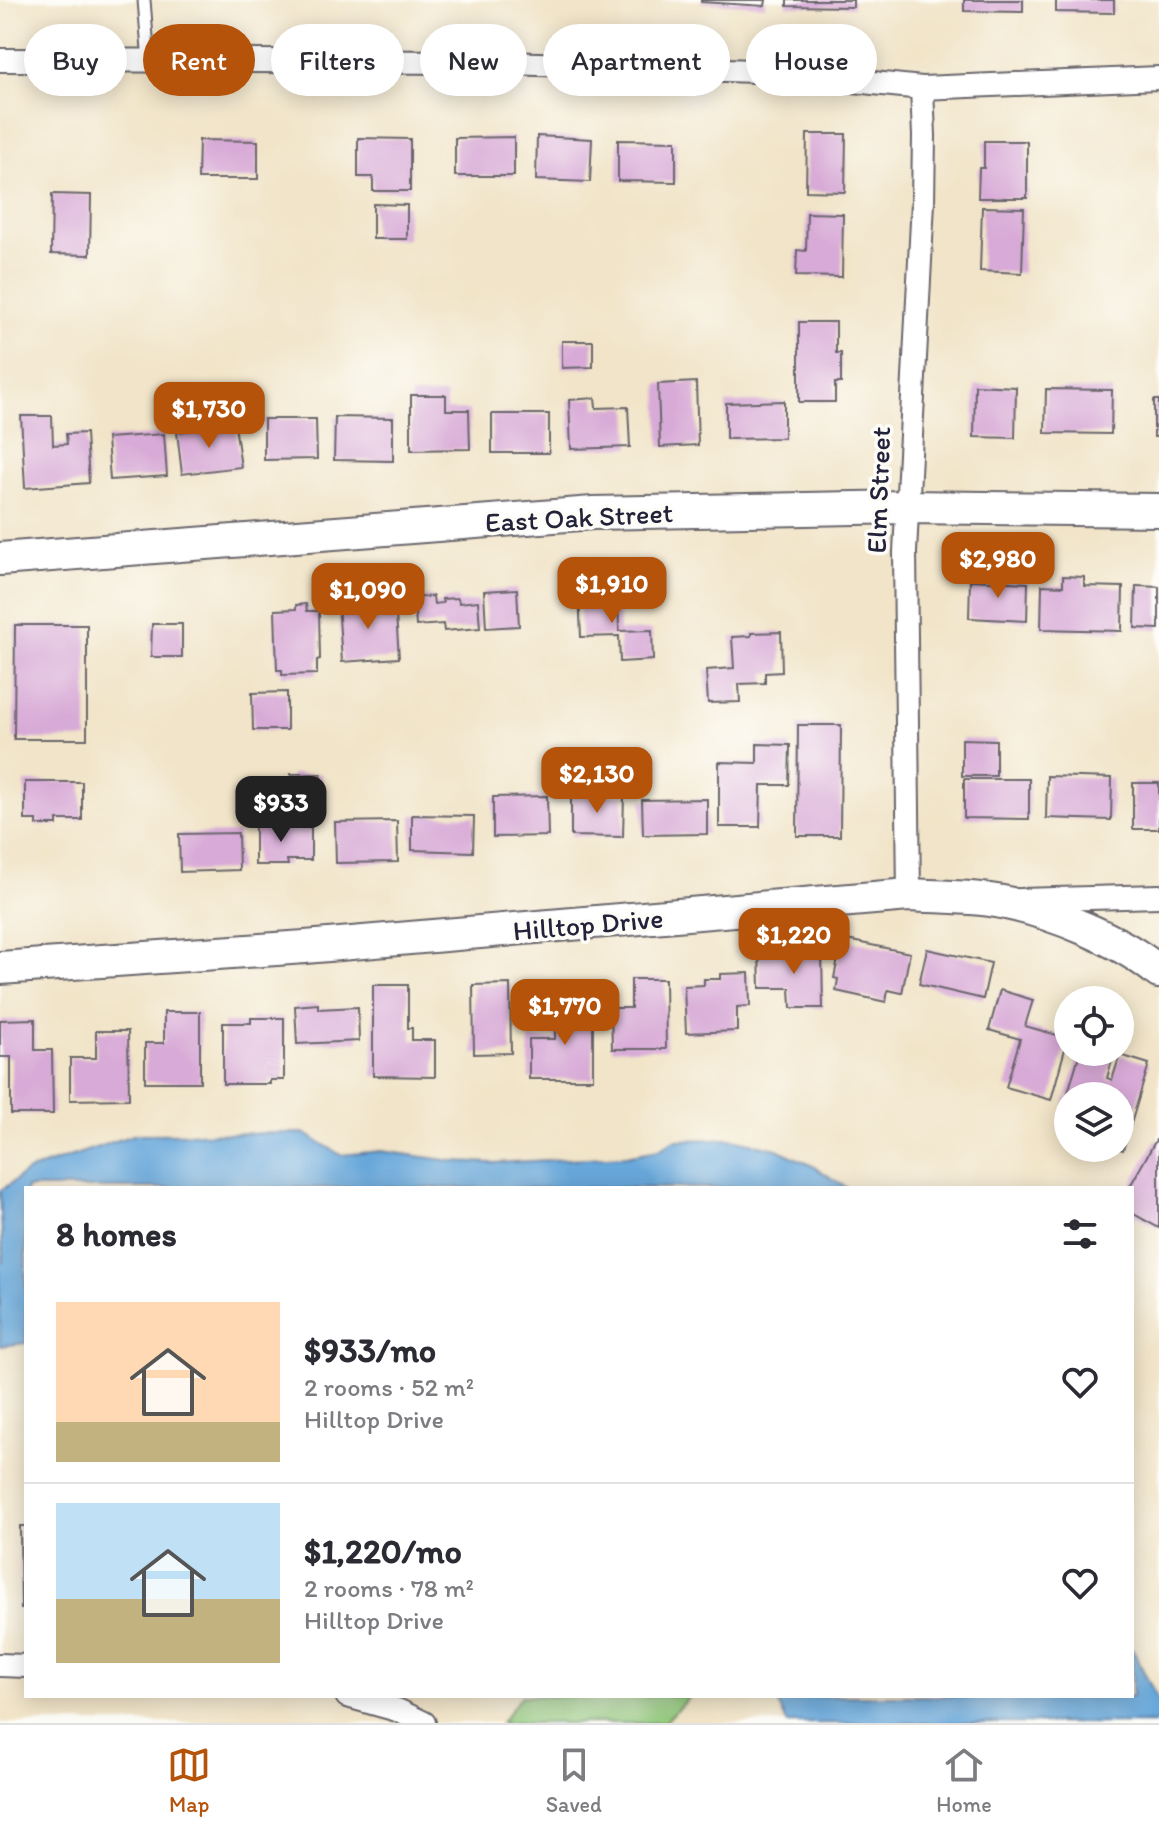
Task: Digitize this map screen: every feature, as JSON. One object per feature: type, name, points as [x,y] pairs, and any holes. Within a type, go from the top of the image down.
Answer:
[{"type":"street","points":[[0,60],[143,62]]},
{"type":"street","points":[[255,62],[472,62],[756,71],[922,88],[1159,78]]},
{"type":"street","name":"Elm Street","points":[[909,895],[905,676],[907,507],[923,202],[922,88]]},
{"type":"street","name":"East Oak Street","points":[[0,559],[593,513],[907,507],[1159,510]]},
{"type":"street","name":"Hilltop Drive","points":[[0,968],[305,947],[909,895],[1000,901],[1048,914],[1095,932],[1159,972]]},
{"type":"street","points":[[1000,901],[1159,896]]},
{"type":"street","points":[[0,1665],[24,1666]]},
{"type":"street","points":[[352,1698],[397,1717],[424,1723]]},
{"type":"lane","points":[[144,0],[146,24]]},
{"type":"green space","points":[[520,1698],[688,1698],[664,1723],[501,1723]]},
{"type":"water","points":[[304,1133],[341,1155],[381,1151],[492,1163],[625,1156],[659,1150],[674,1140],[733,1139],[777,1149],[813,1166],[844,1186],[24,1186],[24,1343],[0,1346],[0,1264],[3,1262],[0,1191],[28,1171],[136,1134]]},
{"type":"water","points":[[1134,1652],[1159,1703],[1159,1723],[787,1723],[776,1698],[1134,1698]]},
{"type":"building","points":[[701,0],[766,0],[765,6]]},
{"type":"building","points":[[787,0],[853,0],[853,7],[787,6]]},
{"type":"building","points":[[964,0],[1023,0],[1023,12],[964,11]]},
{"type":"building","points":[[1056,0],[1114,0],[1114,13],[1056,12]]},
{"type":"building","points":[[807,134],[846,134],[845,192],[806,191]]},
{"type":"building","points":[[537,136],[592,139],[590,182],[536,180]]},
{"type":"building","points":[[514,137],[514,176],[455,176],[455,138]]},
{"type":"building","points":[[358,138],[410,139],[410,191],[373,191],[373,177],[358,177]]},
{"type":"building","points":[[199,140],[258,141],[258,179],[198,179]]},
{"type":"building","points":[[618,140],[676,141],[676,182],[618,181]]},
{"type":"building","points":[[984,141],[1027,141],[1027,198],[978,198],[979,168],[984,168]]},
{"type":"building","points":[[52,194],[91,195],[90,255],[51,254]]},
{"type":"building","points":[[373,204],[407,205],[407,239],[373,239]]},
{"type":"building","points":[[982,207],[1024,208],[1022,273],[980,271]]},
{"type":"building","points":[[807,213],[843,214],[842,277],[796,276],[797,250],[806,251]]},
{"type":"building","points":[[799,322],[836,322],[836,353],[841,353],[841,383],[835,383],[835,402],[799,402]]},
{"type":"building","points":[[562,341],[593,341],[593,367],[562,368]]},
{"type":"building","points":[[696,382],[698,445],[660,447],[658,384]]},
{"type":"building","points":[[975,385],[1016,387],[1015,438],[974,437]]},
{"type":"building","points":[[1046,389],[1112,390],[1111,434],[1045,433]]},
{"type":"building","points":[[411,395],[446,395],[446,410],[469,410],[470,449],[411,450]]},
{"type":"building","points":[[595,398],[596,408],[628,407],[630,447],[571,449],[569,400]]},
{"type":"building","points":[[1154,400],[1159,400],[1159,437],[1154,437]]},
{"type":"building","points":[[784,401],[784,438],[726,439],[726,403]]},
{"type":"building","points":[[492,414],[549,414],[549,453],[492,453]]},
{"type":"building","points":[[21,416],[52,416],[53,445],[67,444],[66,434],[86,433],[89,483],[25,488]]},
{"type":"building","points":[[335,417],[393,418],[393,461],[334,460]]},
{"type":"building","points":[[264,419],[316,419],[317,459],[264,460]]},
{"type":"building","points":[[235,425],[241,467],[182,474],[177,432]]},
{"type":"building","points":[[164,434],[167,476],[110,480],[107,438]]},
{"type":"building","points":[[1063,576],[1084,577],[1084,586],[1123,587],[1122,631],[1041,629],[1042,585],[1063,586]]},
{"type":"building","points":[[970,580],[1028,583],[1027,621],[969,618]]},
{"type":"building","points":[[1136,586],[1159,587],[1159,629],[1135,628]]},
{"type":"building","points":[[517,589],[519,626],[486,628],[484,591]]},
{"type":"building","points":[[618,589],[619,631],[652,630],[653,660],[620,662],[619,636],[581,637],[579,590]]},
{"type":"building","points":[[433,596],[434,604],[443,603],[442,599],[458,598],[459,603],[478,601],[480,628],[444,631],[443,624],[416,626],[414,598]]},
{"type":"building","points":[[395,600],[399,658],[342,662],[338,603]]},
{"type":"building","points":[[306,604],[307,611],[319,611],[320,659],[317,660],[317,674],[282,675],[282,670],[277,670],[275,610],[296,609],[296,605]]},
{"type":"building","points":[[152,624],[182,624],[182,657],[151,657]]},
{"type":"building","points":[[15,625],[87,625],[87,739],[14,739]]},
{"type":"building","points":[[781,632],[782,672],[765,673],[765,683],[739,684],[740,702],[708,703],[706,670],[734,668],[732,637]]},
{"type":"building","points":[[287,692],[287,730],[253,730],[252,693]]},
{"type":"building","points":[[798,725],[841,725],[840,836],[797,836]]},
{"type":"building","points":[[962,739],[996,740],[996,776],[962,776]]},
{"type":"building","points":[[757,744],[790,745],[789,785],[761,785],[760,827],[719,827],[719,762],[757,763]]},
{"type":"building","points":[[291,774],[321,774],[321,803],[291,803]]},
{"type":"building","points":[[1047,776],[1112,778],[1111,820],[1046,818]]},
{"type":"building","points":[[964,779],[1029,779],[1029,819],[964,818]]},
{"type":"building","points":[[25,782],[82,782],[82,820],[57,820],[57,825],[37,825],[37,820],[25,820]]},
{"type":"building","points":[[1133,783],[1159,783],[1159,829],[1133,829]]},
{"type":"building","points":[[571,794],[624,795],[623,837],[571,836]]},
{"type":"building","points":[[547,796],[548,836],[493,837],[493,797]]},
{"type":"building","points":[[707,799],[707,834],[643,835],[642,800]]},
{"type":"building","points":[[412,815],[474,816],[473,852],[412,850]]},
{"type":"building","points":[[397,821],[398,862],[336,863],[335,822]]},
{"type":"building","points":[[287,823],[287,828],[311,827],[311,860],[287,860],[288,865],[255,865],[255,824]]},
{"type":"building","points":[[238,833],[239,870],[180,872],[179,834]]},
{"type":"building","points":[[842,939],[910,953],[902,993],[888,990],[886,1002],[836,991],[838,979],[834,978]]},
{"type":"building","points":[[927,949],[991,963],[983,999],[919,984]]},
{"type":"building","points":[[822,951],[823,1008],[791,1008],[790,988],[760,988],[759,952]]},
{"type":"building","points":[[749,973],[750,1006],[737,1007],[737,1031],[686,1033],[684,986],[704,985],[704,979],[720,979],[720,974]]},
{"type":"building","points":[[631,979],[665,979],[666,1049],[612,1049],[611,1008],[631,1008]]},
{"type":"building","points":[[510,984],[511,1053],[474,1054],[473,985]]},
{"type":"building","points":[[373,985],[408,985],[408,1028],[412,1028],[412,1040],[435,1040],[435,1077],[373,1076]]},
{"type":"building","points":[[1000,990],[1033,1000],[1025,1026],[1054,1034],[1054,1066],[1060,1066],[1051,1100],[1006,1087],[1020,1039],[989,1030]]},
{"type":"building","points":[[318,1004],[318,1009],[358,1007],[359,1041],[297,1044],[295,1006]]},
{"type":"building","points":[[555,1007],[593,1007],[593,1079],[529,1079],[529,1039],[555,1039]]},
{"type":"building","points":[[164,1012],[200,1012],[200,1082],[145,1082],[145,1043],[164,1043]]},
{"type":"building","points":[[251,1018],[284,1018],[284,1080],[270,1080],[270,1084],[223,1084],[223,1023],[251,1023]]},
{"type":"building","points":[[35,1019],[35,1050],[52,1050],[53,1114],[11,1114],[11,1057],[0,1057],[0,1020]]},
{"type":"building","points":[[96,1031],[128,1031],[129,1099],[70,1100],[70,1058],[96,1058]]},
{"type":"building","points":[[1134,1059],[1149,1064],[1134,1114],[1134,1082],[1071,1082],[1076,1066],[1110,1066],[1107,1078],[1112,1080],[1116,1066],[1134,1066]]},
{"type":"building","points":[[1156,1140],[1159,1142],[1159,1228],[1134,1214],[1134,1186],[1130,1186]]},
{"type":"building","points":[[20,1526],[24,1526],[24,1609],[21,1609]]}]
